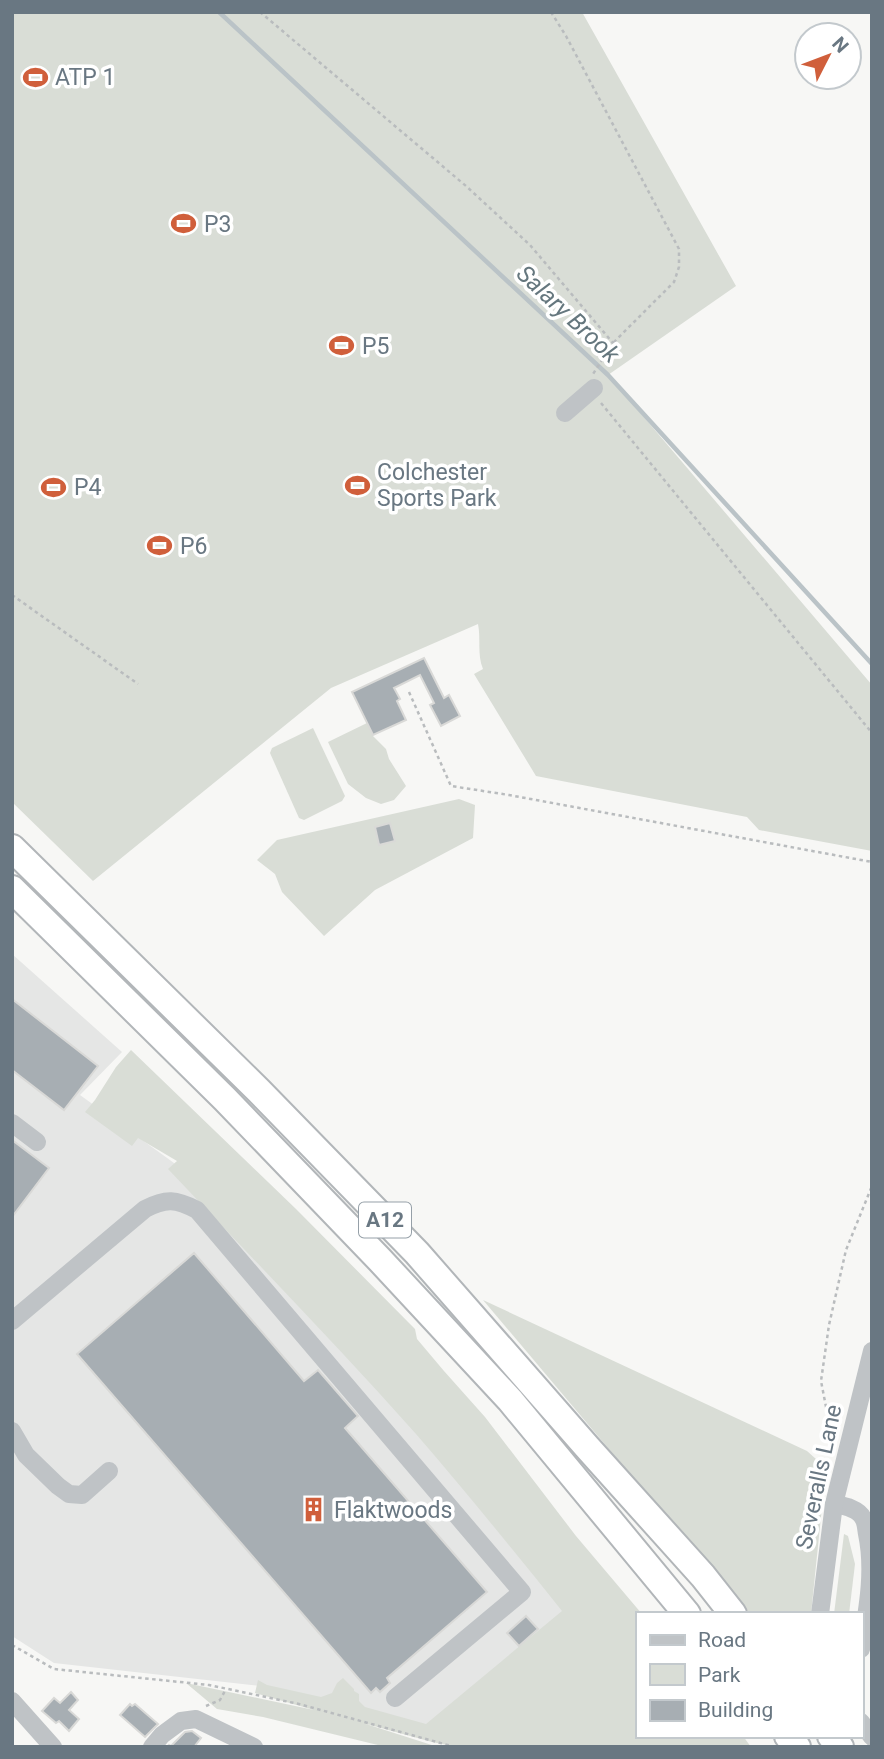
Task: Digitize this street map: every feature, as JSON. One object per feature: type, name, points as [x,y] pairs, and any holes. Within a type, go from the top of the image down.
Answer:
[{"type":"highway","name":"A12","points":[[12,848],[259,1091],[417,1253],[703,1576],[731,1612]]},
{"type":"highway","name":"A12","points":[[12,889],[225,1099],[417,1300],[510,1400],[685,1612]]},
{"type":"street","points":[[565,413],[593,381]]},
{"type":"street","points":[[12,1123],[37,1142]]},
{"type":"street","points":[[12,1321],[145,1209],[159,1202],[173,1201],[197,1210],[523,1592],[395,1698]]},
{"type":"street","name":"Severalls Lane","points":[[820,1612],[834,1504],[872,1351]]},
{"type":"street","points":[[12,1431],[19,1457],[69,1494],[82,1495],[109,1471]]},
{"type":"street","points":[[834,1504],[852,1508],[863,1517],[871,1558],[871,1583],[863,1636]]},
{"type":"street","points":[[12,1701],[53,1747]]},
{"type":"street","points":[[152,1747],[162,1735],[181,1721],[196,1719],[254,1747]]},
{"type":"path","points":[[260,12],[466,186],[530,245],[613,343]]},
{"type":"path","points":[[551,12],[679,248],[680,267],[674,282],[613,343],[593,381],[594,394],[872,733]]},
{"type":"path","points":[[12,594],[138,684]]},
{"type":"path","points":[[409,692],[451,786],[872,862]]},
{"type":"path","points":[[835,1436],[821,1381],[829,1325],[846,1250],[872,1186]]},
{"type":"path","points":[[12,1645],[54,1669],[209,1685],[299,1704],[455,1747]]},
{"type":"path","points":[[196,1719],[202,1708],[220,1700],[226,1689]]},
{"type":"shaded area","points":[[12,954],[122,1052],[80,1095],[174,1163],[361,1354],[579,1607],[432,1727],[270,1687],[54,1663],[12,1636]]},
{"type":"green space","name":"Colchester Sports Park","points":[[12,12],[582,12],[736,286],[608,375],[872,685],[872,851],[759,830],[747,817],[536,776],[474,674],[483,669],[478,624],[331,688],[93,881],[12,802]]},
{"type":"green space","points":[[367,723],[373,736],[386,749],[389,759],[406,786],[394,800],[381,804],[366,798],[348,784],[328,742]]},
{"type":"green space","points":[[313,728],[345,796],[342,801],[304,820],[299,818],[270,753],[272,748]]},
{"type":"green space","points":[[459,799],[475,805],[473,838],[375,890],[324,936],[282,892],[275,874],[257,860],[277,840]]},
{"type":"green space","points":[[131,1050],[296,1209],[415,1329],[417,1339],[485,1417],[576,1536],[640,1612],[636,1612],[636,1738],[744,1738],[751,1747],[458,1747],[363,1723],[438,1747],[386,1747],[263,1717],[217,1709],[186,1683],[314,1710],[255,1693],[258,1680],[267,1685],[321,1697],[332,1693],[343,1678],[359,1694],[359,1701],[365,1707],[426,1724],[562,1611],[416,1434],[168,1169],[177,1161],[138,1138],[132,1146],[85,1112]]},
{"type":"green space","points":[[483,1300],[807,1451],[826,1468],[811,1612],[746,1612]]},
{"type":"green space","points":[[844,1534],[848,1536],[855,1564],[849,1612],[834,1612]]},
{"type":"building","points":[[424,658],[444,698],[449,695],[460,716],[441,726],[430,705],[434,703],[420,675],[394,688],[406,720],[373,735],[352,692]]},
{"type":"building","points":[[390,823],[395,841],[379,845],[375,827]]},
{"type":"building","points":[[12,999],[98,1066],[64,1110],[12,1070]]},
{"type":"building","points":[[12,1140],[49,1168],[12,1217]]},
{"type":"building","name":"Flaktwoods","points":[[194,1253],[304,1381],[318,1370],[358,1416],[345,1428],[487,1592],[387,1678],[390,1683],[380,1692],[376,1688],[371,1693],[77,1354]]},
{"type":"building","points":[[526,1616],[538,1629],[519,1646],[507,1633]]},
{"type":"building","points":[[71,1692],[78,1700],[69,1710],[79,1719],[69,1731],[42,1711],[54,1698],[60,1703]]},
{"type":"building","points":[[130,1704],[135,1704],[158,1724],[145,1737],[120,1715]]},
{"type":"building","points":[[192,1731],[201,1738],[194,1747],[167,1747],[185,1732]]},
{"type":"waterway","name":"Salary Brook","points":[[219,12],[608,375],[872,664]]},
{"type":"place","name":"ATP 1","points":[[35,77]]},
{"type":"place","name":"P3","points":[[184,224]]},
{"type":"place","name":"P5","points":[[342,346]]},
{"type":"place","name":"Colchester Sports Park","points":[[357,485]]},
{"type":"place","name":"P4","points":[[54,487]]},
{"type":"place","name":"P6","points":[[160,546]]},
{"type":"place","name":"Flaktwoods","points":[[314,1510]]}]
